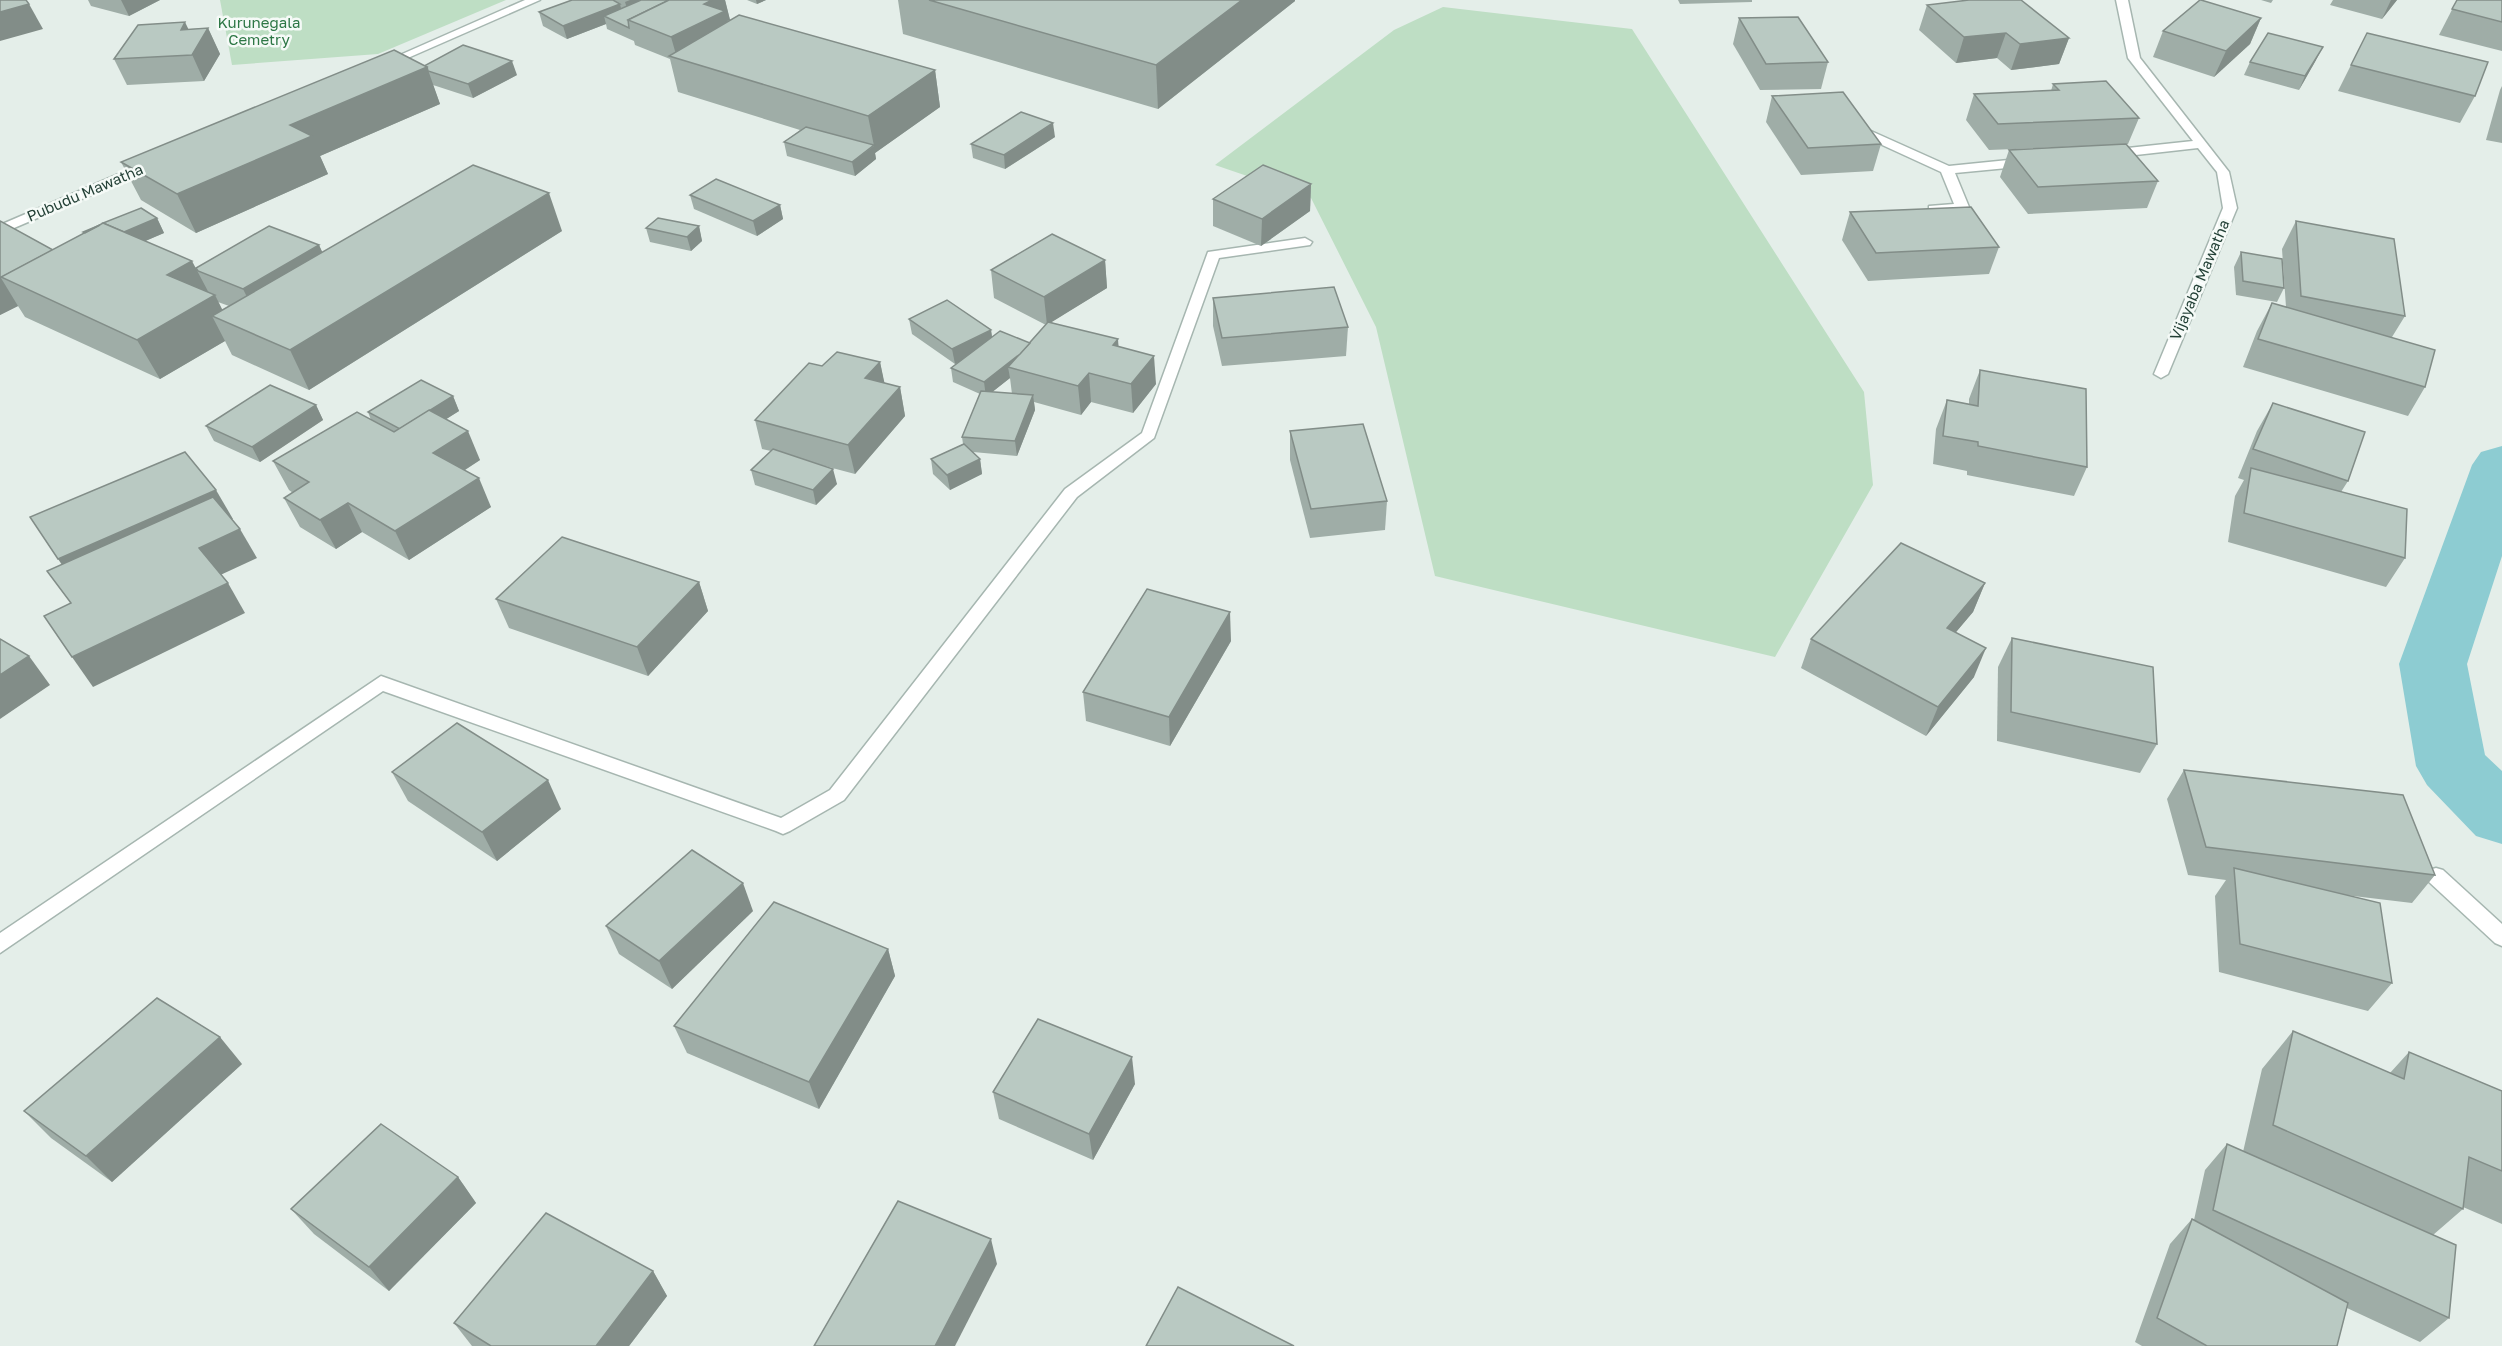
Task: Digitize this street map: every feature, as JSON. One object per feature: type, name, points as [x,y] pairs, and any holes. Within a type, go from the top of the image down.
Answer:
[{"type":"street","points":[[374,69],[534,0]]},
{"type":"street","name":"Vijayaba Mawatha","points":[[2122,0],[2134,58],[2223,172],[2230,208],[2161,374]]},
{"type":"street","points":[[1871,135],[1947,170],[2040,161]]},
{"type":"street","points":[[2098,155],[2203,144]]},
{"type":"street","name":"Pubudu Mawatha","points":[[0,230],[160,161]]},
{"type":"street","points":[[1914,211],[1962,207],[1947,170]]},
{"type":"street","points":[[0,944],[381,683],[783,826],[837,795],[1071,493],[1149,435],[1213,255],[1305,242]]},
{"type":"street","points":[[2436,876],[2502,937]]},
{"type":"green space","name":"Kurunegala Cemetry","points":[[220,0],[506,0],[378,54],[232,65]]},
{"type":"green space","points":[[1443,7],[1632,29],[1864,392],[1873,485],[1775,657],[1435,576],[1376,327],[1311,198],[1215,165],[1394,30]]},
{"type":"building","points":[[0,0],[26,0],[29,4],[0,12]]},
{"type":"building","points":[[572,0],[613,0],[620,4],[563,26],[539,12]]},
{"type":"building","points":[[641,0],[669,0],[628,20],[629,28],[604,16]]},
{"type":"building","points":[[669,0],[712,0],[704,4],[725,11],[671,37],[628,20]]},
{"type":"building","points":[[929,0],[1242,0],[1156,65]]},
{"type":"building","points":[[1969,0],[2021,0],[2069,38],[2020,44],[2006,33],[1964,37],[1927,5]]},
{"type":"building","points":[[2200,0],[2261,18],[2226,51],[2163,31]]},
{"type":"building","points":[[2457,0],[2502,0],[2502,22],[2452,9]]},
{"type":"building","points":[[739,15],[935,70],[868,116],[669,56]]},
{"type":"building","points":[[1798,17],[1828,62],[1766,64],[1739,18]]},
{"type":"building","points":[[185,22],[181,30],[208,28],[192,55],[114,59],[138,25]]},
{"type":"building","points":[[2268,33],[2323,47],[2305,76],[2250,62]]},
{"type":"building","points":[[2367,33],[2488,62],[2475,96],[2351,65]]},
{"type":"building","points":[[463,45],[512,61],[468,84],[428,71],[424,66]]},
{"type":"building","points":[[394,50],[427,67],[290,125],[312,136],[177,194],[121,162]]},
{"type":"building","points":[[2106,81],[2139,118],[1998,124],[1974,94],[2059,90],[2053,84]]},
{"type":"building","points":[[1843,92],[1881,144],[1808,148],[1772,96]]},
{"type":"building","points":[[1021,112],[1053,123],[1004,155],[971,144]]},
{"type":"building","points":[[806,127],[874,145],[852,162],[784,142]]},
{"type":"building","points":[[2126,144],[2158,181],[2038,187],[2009,150]]},
{"type":"building","points":[[473,165],[549,193],[290,350],[212,316]]},
{"type":"building","points":[[1263,165],[1311,184],[1262,219],[1213,199]]},
{"type":"building","points":[[716,179],[780,205],[753,221],[690,195]]},
{"type":"building","points":[[1971,207],[1999,247],[1876,253],[1850,212]]},
{"type":"building","points":[[141,208],[157,218],[124,232],[103,223]]},
{"type":"building","points":[[658,218],[699,226],[687,237],[646,228]]},
{"type":"building","points":[[0,221],[53,250],[0,278]]},
{"type":"building","points":[[2296,221],[2394,239],[2405,316],[2301,296]]},
{"type":"building","points":[[103,223],[192,261],[167,275],[215,295],[137,340],[1,277]]},
{"type":"building","points":[[269,226],[319,245],[243,289],[198,271],[196,268]]},
{"type":"building","points":[[1052,234],[1105,260],[1044,297],[991,270]]},
{"type":"building","points":[[2241,252],[2282,259],[2284,288],[2243,281]]},
{"type":"building","points":[[1334,287],[1348,327],[1222,338],[1213,298]]},
{"type":"building","points":[[947,300],[991,330],[952,349],[909,319]]},
{"type":"building","points":[[2272,303],[2435,350],[2425,387],[2258,339]]},
{"type":"building","points":[[1048,322],[1118,339],[1113,345],[1154,356],[1131,384],[1089,373],[1078,386],[1008,367]]},
{"type":"building","points":[[1000,331],[1030,343],[1020,354],[984,382],[951,368]]},
{"type":"building","points":[[837,352],[880,362],[865,378],[900,387],[848,445],[755,420],[809,363],[822,366]]},
{"type":"building","points":[[1980,370],[2086,389],[2087,467],[1978,446],[1978,442],[1943,436],[1947,400],[1978,406]]},
{"type":"building","points":[[421,380],[453,396],[400,429],[368,412]]},
{"type":"building","points":[[270,385],[316,405],[252,447],[206,426]]},
{"type":"building","points":[[981,391],[1033,395],[1015,441],[962,437]]},
{"type":"building","points":[[2273,403],[2365,432],[2348,481],[2253,449]]},
{"type":"building","points":[[429,410],[468,431],[433,453],[479,478],[395,531],[348,503],[320,520],[284,498],[309,482],[273,461],[357,412],[394,432]]},
{"type":"building","points":[[1363,424],[1387,501],[1311,509],[1290,431]]},
{"type":"building","points":[[964,444],[980,459],[947,475],[931,459]]},
{"type":"building","points":[[773,449],[833,469],[813,490],[751,470]]},
{"type":"building","points":[[185,452],[216,490],[58,559],[30,517]]},
{"type":"building","points":[[2251,468],[2407,509],[2405,558],[2244,513]]},
{"type":"building","points":[[213,497],[240,529],[199,548],[228,583],[72,657],[44,616],[71,603],[47,571]]},
{"type":"building","points":[[562,537],[699,582],[637,647],[496,599]]},
{"type":"building","points":[[1901,543],[1985,583],[1947,628],[1986,648],[1938,707],[1811,639]]},
{"type":"building","points":[[1147,589],[1230,612],[1169,717],[1083,692]]},
{"type":"building","points":[[2012,638],[2153,667],[2157,744],[2011,712]]},
{"type":"building","points":[[0,639],[29,656],[0,675]]},
{"type":"building","points":[[457,723],[548,780],[482,832],[392,772]]},
{"type":"building","points":[[2184,770],[2403,795],[2435,875],[2206,847]]},
{"type":"building","points":[[692,850],[743,883],[659,961],[606,926]]},
{"type":"building","points":[[2234,868],[2380,903],[2392,983],[2240,944]]},
{"type":"building","points":[[774,902],[888,949],[809,1082],[674,1026]]},
{"type":"building","points":[[157,998],[220,1037],[86,1156],[24,1111]]},
{"type":"building","points":[[1038,1019],[1132,1057],[1089,1134],[993,1092]]},
{"type":"building","points":[[2293,1031],[2404,1079],[2409,1052],[2502,1091],[2502,1171],[2469,1157],[2463,1209],[2273,1125]]},
{"type":"building","points":[[381,1124],[458,1177],[369,1267],[291,1209]]},
{"type":"building","points":[[2227,1144],[2456,1245],[2449,1318],[2213,1210]]},
{"type":"building","points":[[898,1201],[991,1239],[935,1346],[814,1346]]},
{"type":"building","points":[[546,1213],[653,1271],[596,1346],[491,1346],[454,1323]]},
{"type":"building","points":[[2192,1219],[2348,1303],[2337,1346],[2207,1346],[2157,1318]]},
{"type":"building","points":[[1178,1287],[1294,1346],[1146,1346]]},
{"type":"waterway","points":[[2502,465],[2433,664],[2452,766],[2502,816]]}]
